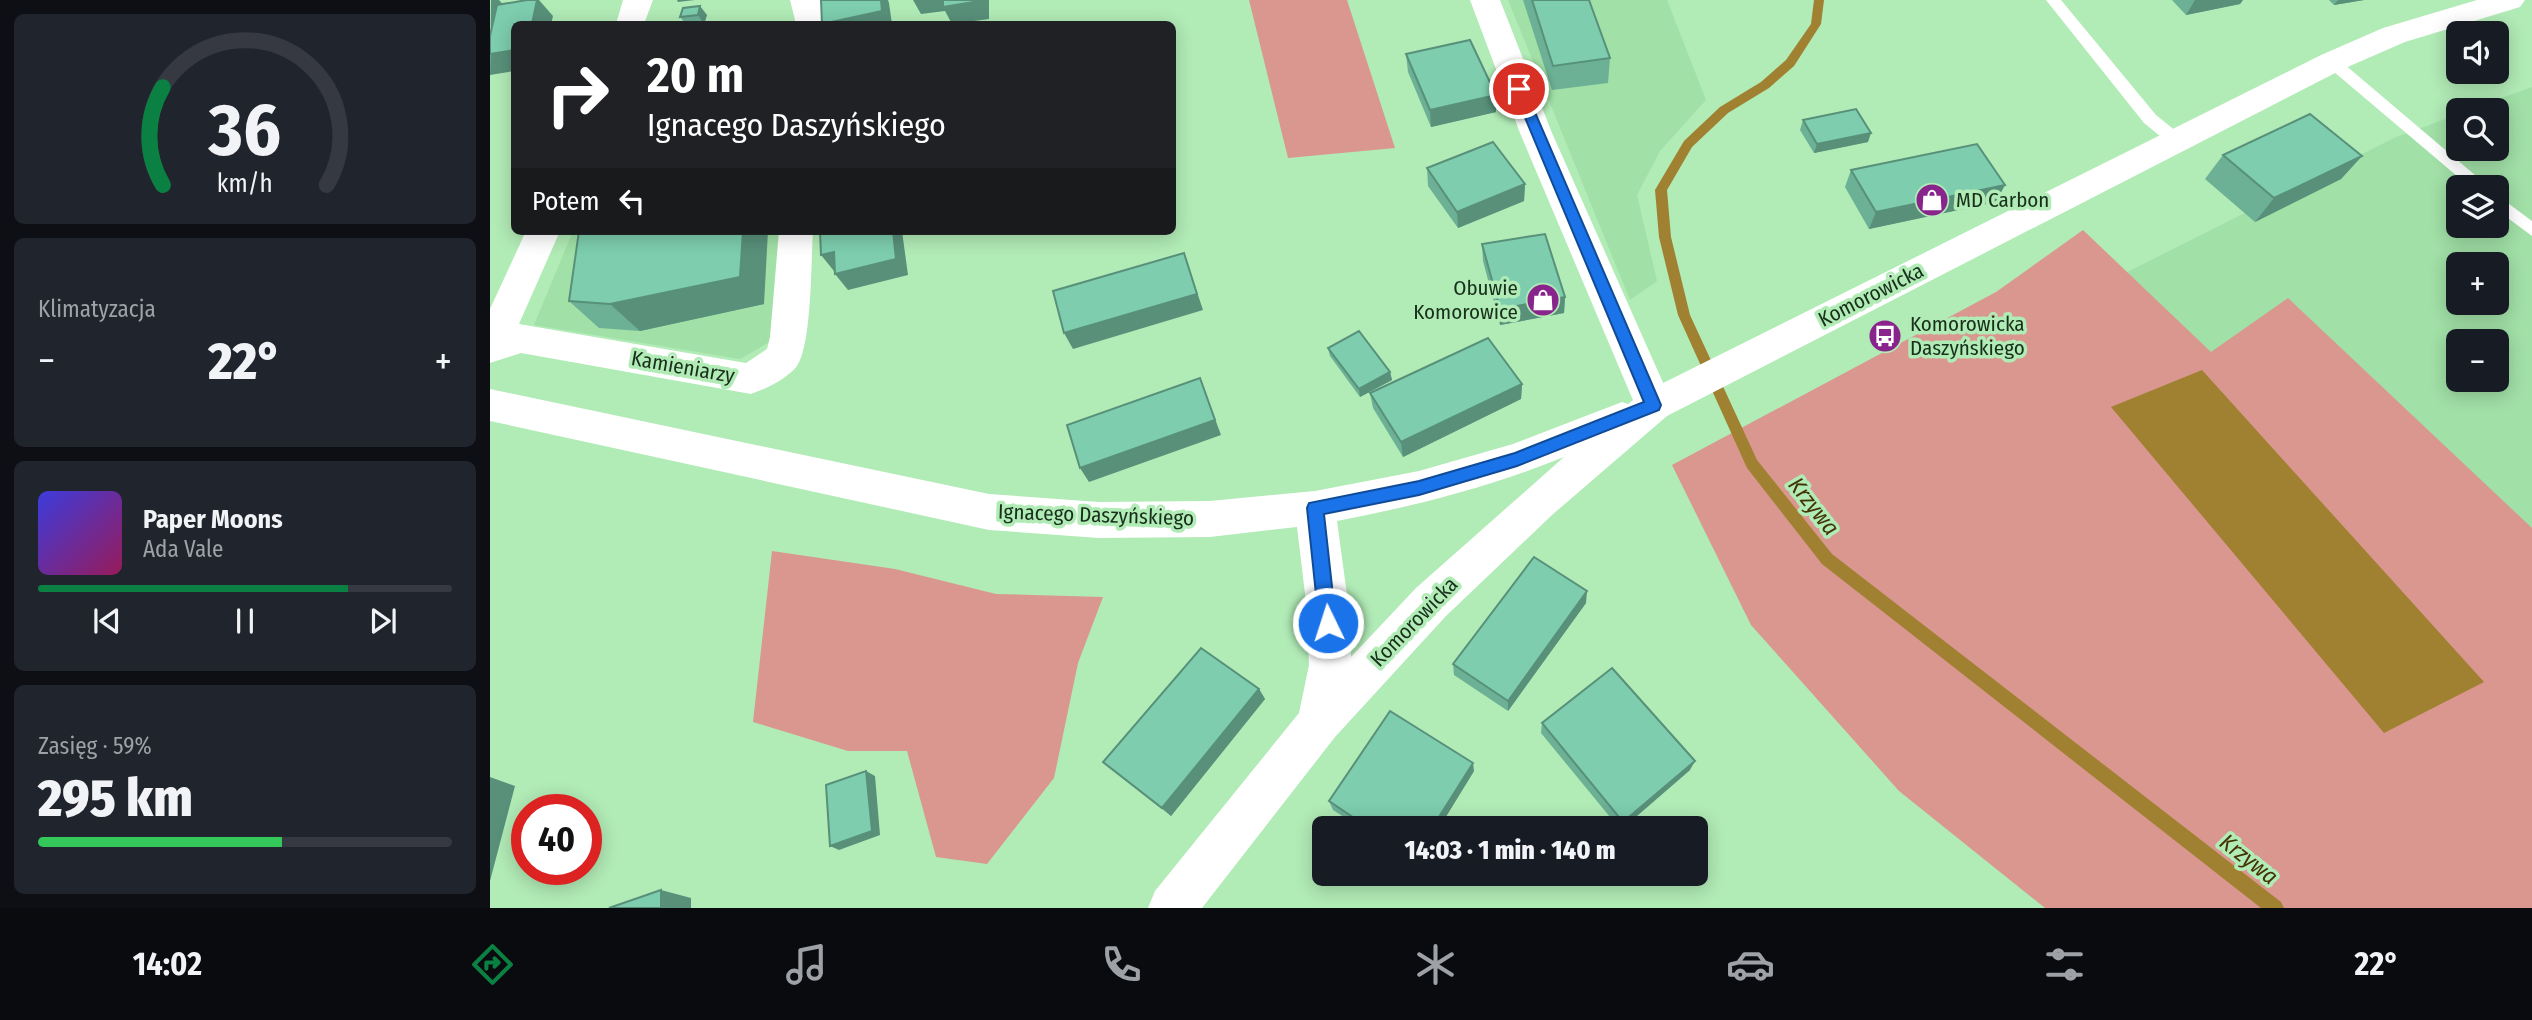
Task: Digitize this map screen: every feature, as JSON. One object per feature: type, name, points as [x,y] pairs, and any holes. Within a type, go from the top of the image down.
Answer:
[{"type":"street","points":[[631,21],[638,0]]},
{"type":"street","points":[[805,0],[809,21]]},
{"type":"street","points":[[1485,0],[1536,133],[1664,400]]},
{"type":"street","name":"Komorowicka","points":[[1172,908],[1319,722],[1440,593],[1538,503],[1664,400],[2332,62],[2394,35],[2510,0]]},
{"type":"street","points":[[492,346],[541,235]]},
{"type":"street","name":"Kamieniarzy","points":[[492,346],[521,338],[751,379],[783,357],[788,337],[796,235]]},
{"type":"street","name":"Ignacego Daszyńskiego","points":[[493,410],[989,512],[1099,520],[1196,519],[1315,508],[1419,488],[1517,459],[1664,400]]},
{"type":"street","name":"Komorowicka","points":[[1315,508],[1327,602],[1330,665],[1319,722]]},
{"type":"lane","points":[[2053,0],[2150,119],[2176,140]]},
{"type":"lane","points":[[2332,62],[2468,175]]},
{"type":"lane","points":[[2509,211],[2532,230]]},
{"type":"shaded area","points":[[1249,0],[1347,0],[1395,148],[1288,158]]},
{"type":"shaded area","points":[[1508,0],[1667,0],[1706,100],[1660,151],[1637,195],[1657,281],[1630,300]]},
{"type":"shaded area","points":[[2532,87],[2532,908],[1823,425],[2394,138],[2446,119],[2446,161],[2509,161],[2509,98],[2501,98]]},
{"type":"shaded area","points":[[2083,230],[2211,352],[2288,298],[2532,528],[2532,908],[2045,908],[1899,791],[1751,625],[1672,465],[1996,292]]},
{"type":"shaded area","points":[[571,235],[782,235],[773,340],[740,359],[534,325]]},
{"type":"shaded area","points":[[2202,370],[2484,682],[2384,733],[2111,407]]},
{"type":"shaded area","points":[[772,551],[895,569],[996,594],[1103,597],[1078,663],[1054,778],[987,864],[936,857],[907,751],[848,751],[753,722]]},
{"type":"building","points":[[537,0],[533,21],[511,21],[511,50],[490,54],[490,36],[497,5]]},
{"type":"building","points":[[821,0],[881,0],[882,11],[836,21],[822,21]]},
{"type":"building","points":[[943,0],[980,0],[980,1],[943,7]]},
{"type":"building","points":[[1532,0],[1589,0],[1610,58],[1553,66]]},
{"type":"building","points":[[700,6],[698,15],[680,17],[683,8]]},
{"type":"building","points":[[1470,40],[1496,95],[1430,110],[1406,54]]},
{"type":"building","points":[[1856,109],[1871,133],[1817,144],[1803,120]]},
{"type":"building","points":[[2310,114],[2362,156],[2274,198],[2223,155]]},
{"type":"building","points":[[1493,142],[1525,184],[1457,212],[1427,168]]},
{"type":"building","points":[[1977,144],[2005,185],[1876,212],[1851,170]]},
{"type":"building","points":[[1545,234],[1565,297],[1500,309],[1482,244]]},
{"type":"building","points":[[578,235],[743,235],[740,277],[610,304],[569,301]]},
{"type":"building","points":[[820,235],[893,235],[896,259],[835,274],[834,252],[821,255]]},
{"type":"building","points":[[1184,253],[1197,294],[1064,333],[1053,291]]},
{"type":"building","points":[[1359,331],[1390,372],[1359,389],[1328,348]]},
{"type":"building","points":[[1488,338],[1522,384],[1401,442],[1370,393]]},
{"type":"building","points":[[1200,378],[1215,420],[1080,468],[1067,425]]},
{"type":"building","points":[[1534,557],[1587,591],[1508,701],[1453,664]]},
{"type":"building","points":[[1201,648],[1259,689],[1162,808],[1103,762]]},
{"type":"building","points":[[1612,668],[1695,761],[1630,816],[1618,816],[1542,723]]},
{"type":"building","points":[[1390,711],[1473,763],[1440,816],[1351,816],[1329,801]]},
{"type":"building","points":[[866,771],[872,831],[830,846],[826,785]]},
{"type":"building","points":[[661,890],[661,908],[609,908]]},
{"type":"waterway","name":"Krzywa","points":[[1819,0],[1816,24],[1790,63],[1765,85],[1724,110],[1688,144],[1661,190],[1665,237],[1684,315],[1752,464],[1827,559],[2275,908]]},
{"type":"place","name":"MD Carbon","points":[[1932,200]]},
{"type":"place","name":"Obuwie Komorowice","points":[[1543,300]]},
{"type":"place","name":"Komorowicka Daszyńskiego","points":[[1885,336]]},
{"type":"route","points":[[1328,623],[1315,508],[1419,488],[1517,459],[1654,405],[1519,89]]}]
